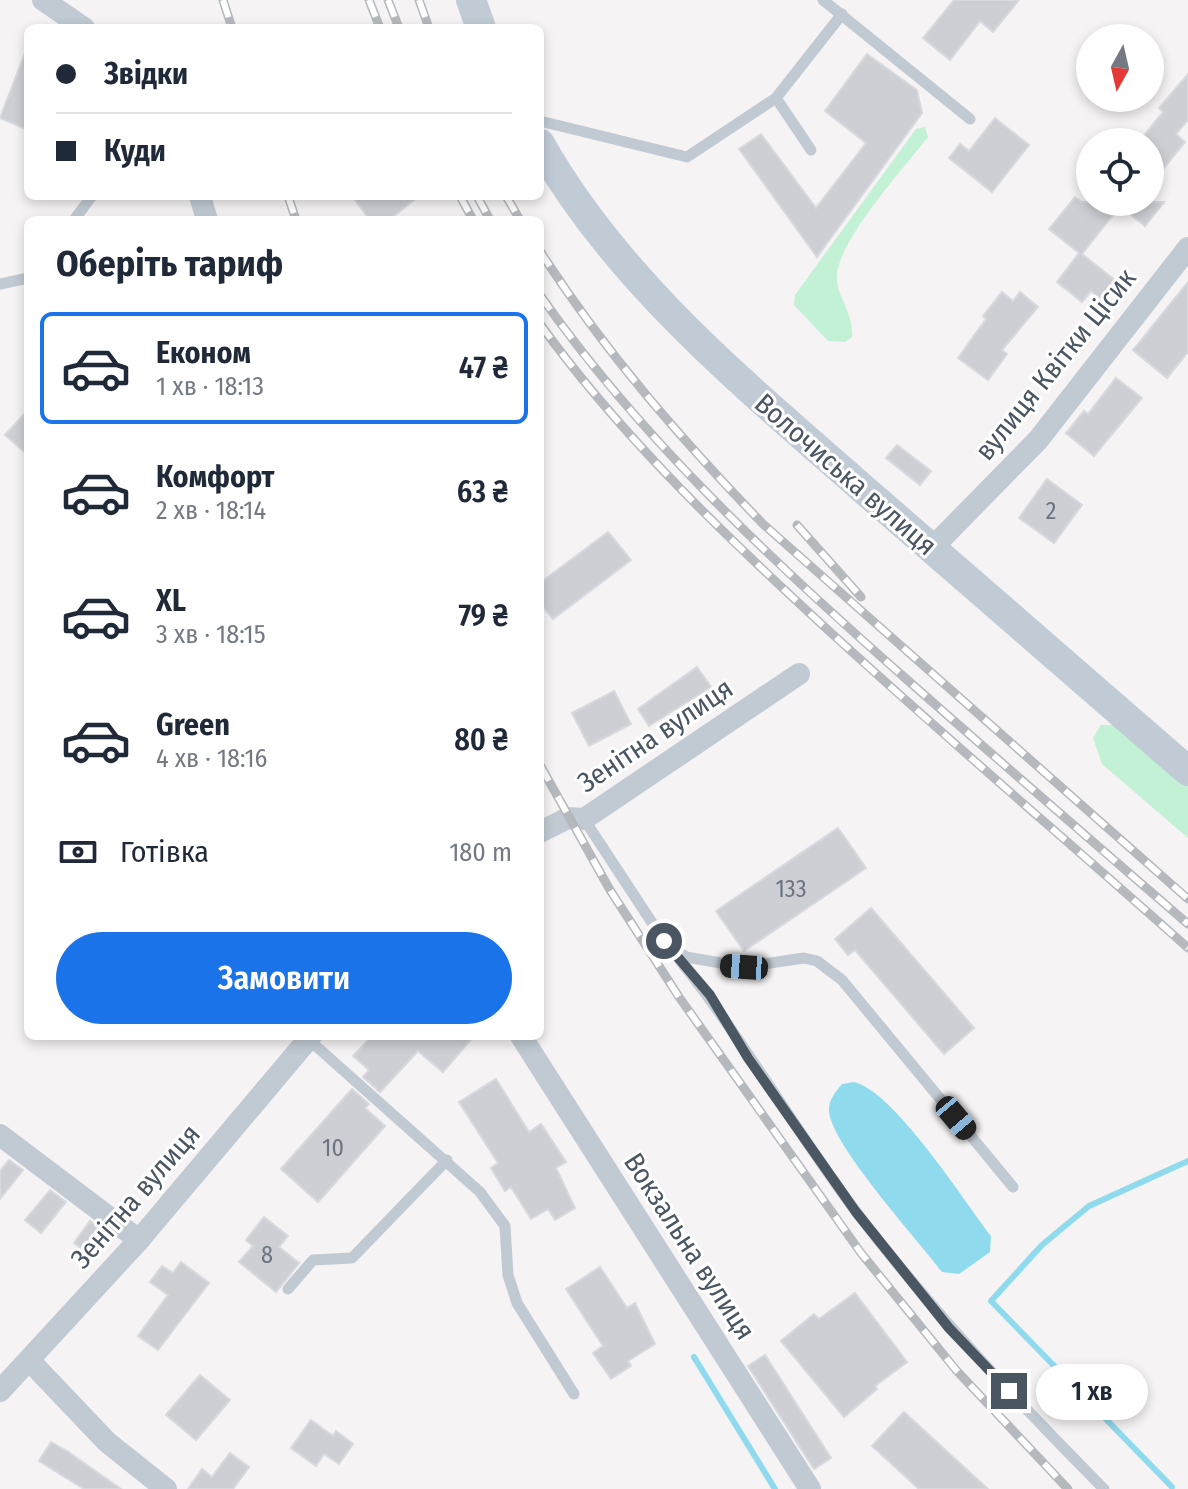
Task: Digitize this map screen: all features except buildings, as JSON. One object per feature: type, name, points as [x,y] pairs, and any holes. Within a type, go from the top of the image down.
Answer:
[{"type":"main road","points":[[471,0],[480,24]]},
{"type":"main road","name":"Волочиська вулиця","points":[[544,151],[565,188],[611,248],[721,364],[1188,771]]},
{"type":"street","points":[[43,0],[78,24]]},
{"type":"street","name":"вулиця Квітки Цісик","points":[[932,548],[1038,440],[1188,248]]},
{"type":"street","name":"Зенітна вулиця","points":[[544,830],[568,818],[584,819],[799,674]]},
{"type":"street","name":"Зенітна вулиця","points":[[0,1391],[139,1240],[307,1040]]},
{"type":"street","name":"Вокзальна вулиця","points":[[524,1040],[810,1489]]},
{"type":"street","points":[[0,1135],[139,1240]]},
{"type":"street","points":[[29,1360],[107,1442],[166,1489]]},
{"type":"lane","points":[[823,0],[970,119]]},
{"type":"lane","points":[[544,122],[687,157],[776,98],[842,14]]},
{"type":"lane","points":[[776,98],[811,150]]},
{"type":"lane","points":[[0,284],[24,279]]},
{"type":"lane","points":[[584,819],[664,941],[710,995],[748,1058],[856,1212],[949,1328],[1104,1489]]},
{"type":"lane","points":[[664,941],[686,957],[725,966],[744,967],[804,958],[817,961],[842,980],[1013,1187]]},
{"type":"lane","points":[[311,1040],[480,1192],[505,1226],[508,1275],[517,1303],[574,1394]]},
{"type":"lane","points":[[288,1289],[313,1260],[352,1258],[447,1160]]},
{"type":"green space","points":[[925,127],[928,137],[859,225],[848,244],[840,262],[837,284],[850,320],[852,337],[845,342],[828,341],[794,305],[795,295],[916,129]]},
{"type":"green space","points":[[1101,725],[1118,725],[1188,786],[1188,838],[1102,764],[1093,738]]},
{"type":"water","points":[[854,1082],[871,1090],[908,1126],[991,1236],[990,1252],[959,1274],[942,1272],[880,1196],[837,1133],[830,1117],[830,1103],[842,1084]]},
{"type":"waterway","points":[[1172,1487],[991,1301],[1042,1245],[1089,1206],[1188,1161]]},
{"type":"waterway","points":[[694,1357],[775,1489]]},
{"type":"railway","points":[[223,0],[231,24]]},
{"type":"railway","points":[[369,0],[378,24]]},
{"type":"railway","points":[[388,0],[397,24]]},
{"type":"railway","points":[[419,0],[428,24]]},
{"type":"railway","points":[[289,200],[295,216]]},
{"type":"railway","points":[[462,200],[471,216]]},
{"type":"railway","points":[[479,200],[488,216]]},
{"type":"railway","points":[[508,200],[518,216]]},
{"type":"railway","points":[[544,257],[617,359],[703,460],[763,524],[1188,899]]},
{"type":"railway","points":[[544,300],[621,399],[757,543],[904,677],[1188,924]]},
{"type":"railway","points":[[544,329],[600,400],[664,472],[733,540],[898,694],[1188,948]]},
{"type":"railway","points":[[797,525],[861,597]]},
{"type":"railway","points":[[544,772],[610,890],[679,997],[861,1253],[956,1370],[1068,1489]]},
{"type":"route","points":[[664,941],[710,995],[748,1058],[856,1212],[949,1328],[1009,1391]]}]
